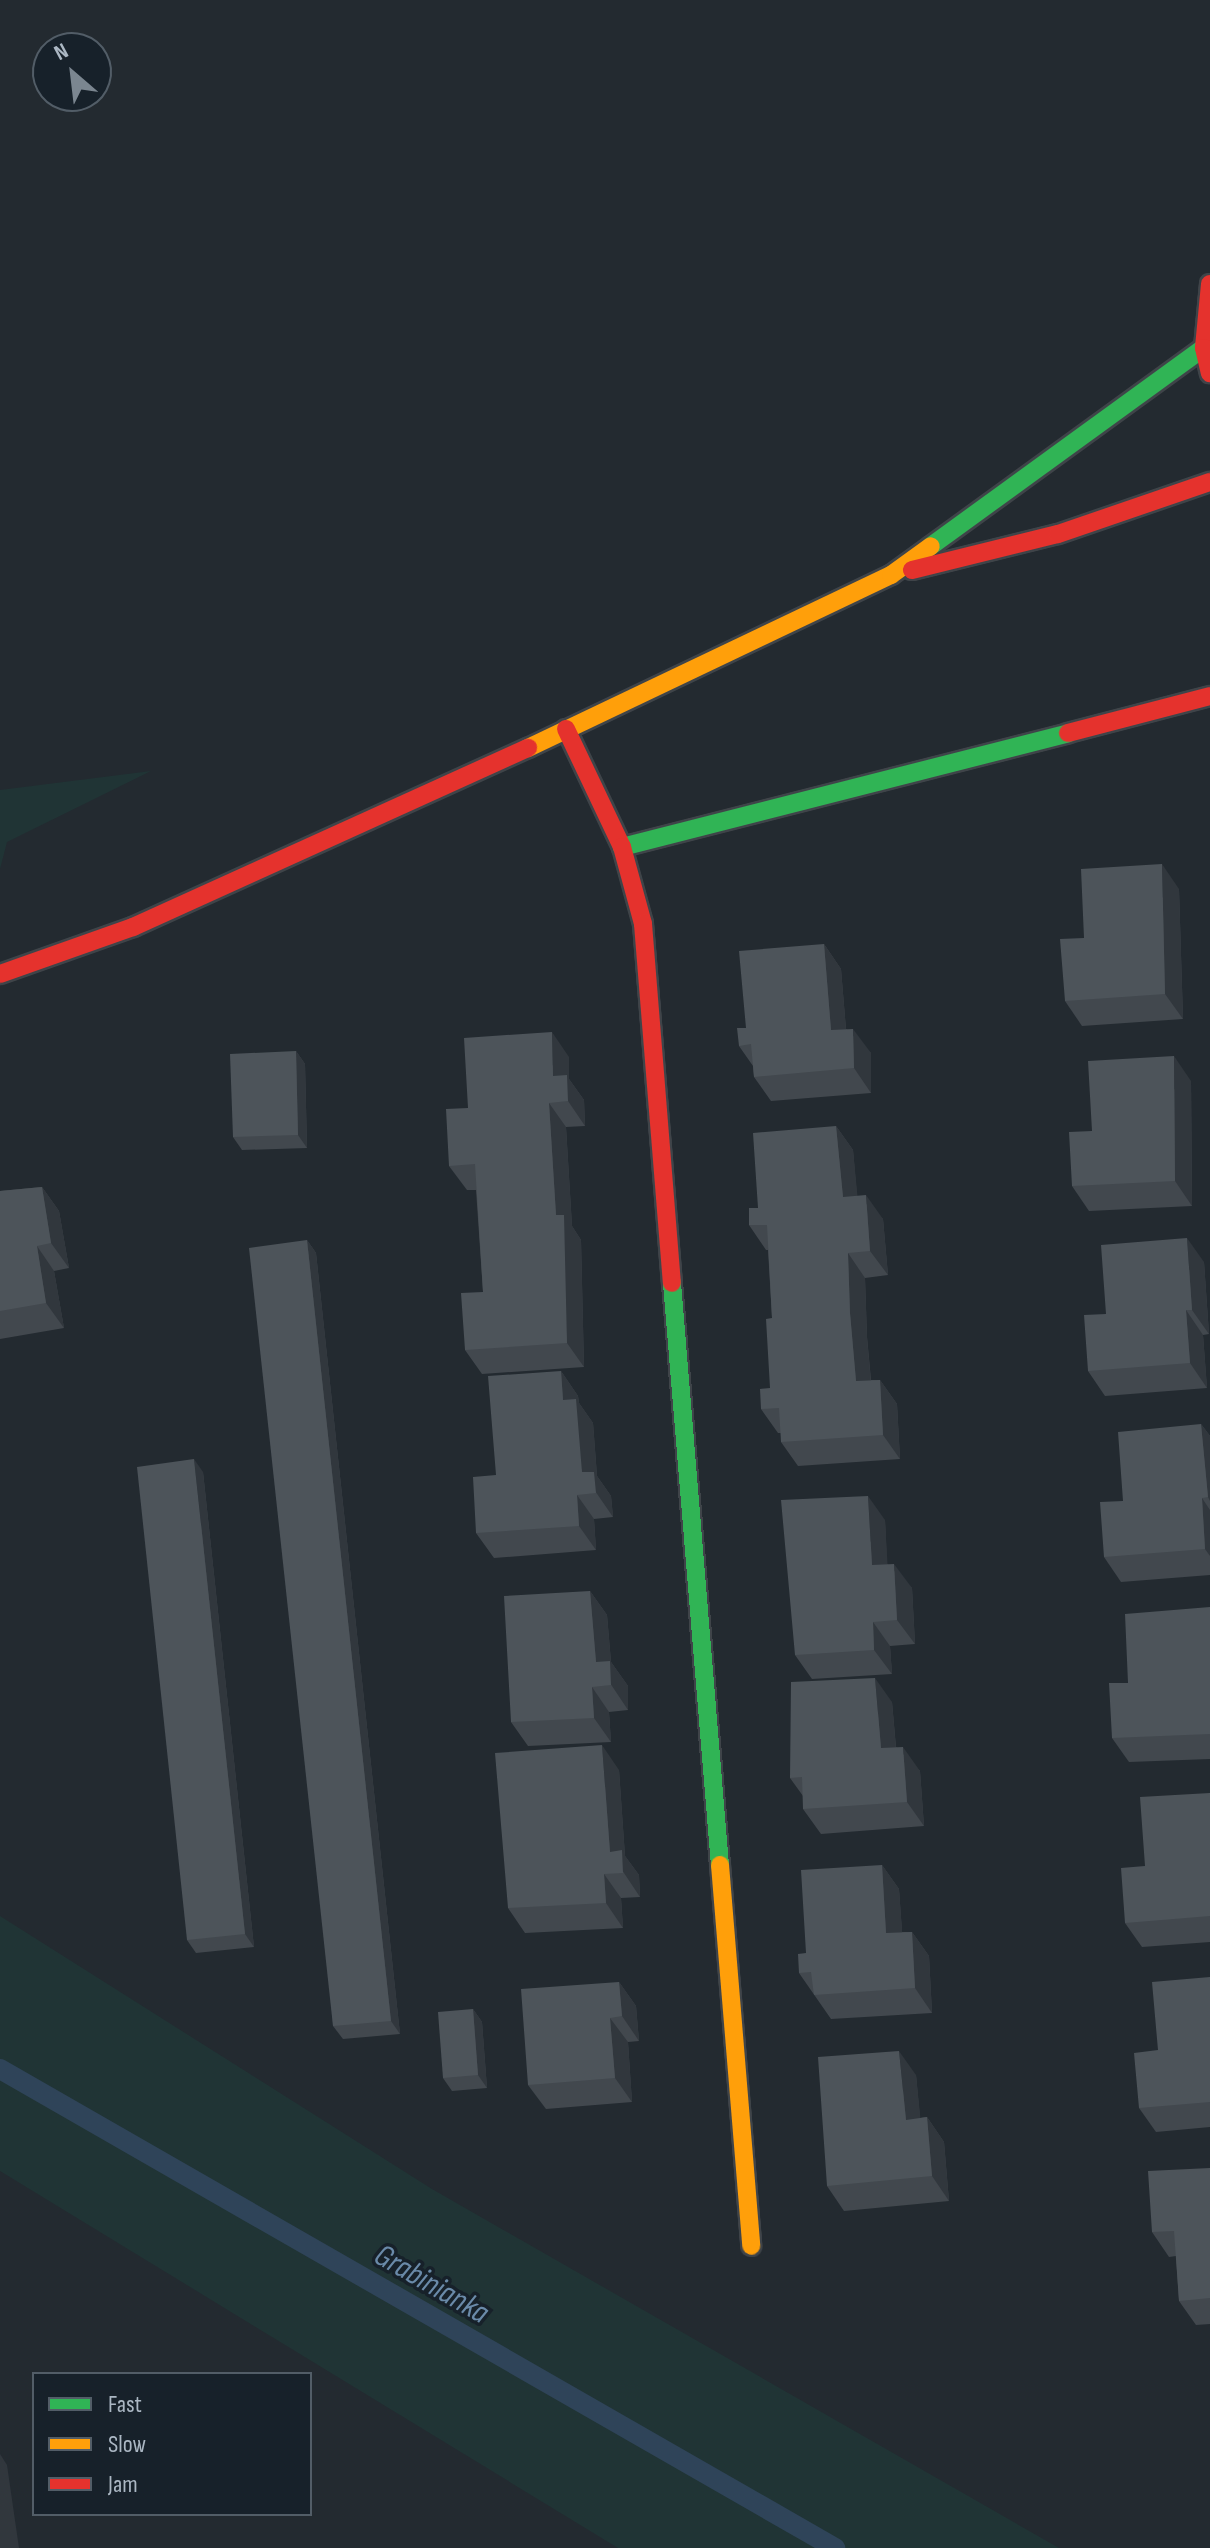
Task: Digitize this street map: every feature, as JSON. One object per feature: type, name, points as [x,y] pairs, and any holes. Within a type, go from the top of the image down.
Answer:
[{"type":"street","points":[[1210,284],[1204,348],[1210,373]]},
{"type":"street","points":[[0,974],[133,927],[566,729],[891,575],[1204,348]]},
{"type":"street","points":[[891,575],[1058,534],[1210,482]]},
{"type":"street","points":[[622,847],[1210,696]]},
{"type":"street","points":[[566,729],[622,847],[643,924],[751,2246]]},
{"type":"green space","points":[[151,771],[7,842],[0,869],[0,790]]},
{"type":"green space","points":[[0,1916],[432,2189],[1059,2548],[618,2548],[0,2171]]},
{"type":"building","points":[[1162,864],[1165,994],[1065,1001],[1060,939],[1084,938],[1081,869]]},
{"type":"building","points":[[824,944],[831,1030],[853,1029],[854,1068],[754,1077],[751,1044],[739,1046],[737,1028],[746,1028],[739,951]]},
{"type":"building","points":[[552,1032],[553,1076],[567,1075],[568,1101],[549,1103],[556,1215],[564,1215],[567,1343],[465,1350],[461,1293],[483,1292],[475,1164],[449,1166],[446,1109],[468,1108],[464,1038]]},
{"type":"building","points":[[296,1051],[298,1135],[233,1137],[230,1054]]},
{"type":"building","points":[[1174,1056],[1175,1181],[1072,1186],[1069,1132],[1092,1131],[1088,1061]]},
{"type":"building","points":[[836,1126],[843,1197],[866,1195],[870,1251],[848,1253],[850,1313],[856,1381],[880,1380],[883,1435],[781,1442],[779,1408],[761,1409],[760,1389],[770,1388],[766,1319],[772,1318],[767,1225],[749,1225],[749,1208],[758,1208],[753,1133]]},
{"type":"building","points":[[42,1187],[51,1243],[37,1246],[46,1303],[0,1311],[0,1191]]},
{"type":"building","points":[[1187,1238],[1192,1310],[1186,1310],[1190,1363],[1088,1371],[1084,1315],[1106,1314],[1101,1245]]},
{"type":"building","points":[[307,1240],[391,2021],[333,2026],[249,1248]]},
{"type":"building","points":[[561,1371],[563,1400],[576,1399],[582,1472],[594,1472],[596,1493],[577,1495],[579,1526],[476,1533],[473,1477],[496,1475],[488,1376]]},
{"type":"building","points":[[1201,1424],[1208,1497],[1202,1498],[1205,1549],[1104,1557],[1100,1502],[1123,1501],[1118,1432]]},
{"type":"building","points":[[194,1459],[245,1934],[187,1940],[137,1467]]},
{"type":"building","points":[[868,1496],[872,1565],[894,1564],[897,1620],[873,1622],[874,1650],[795,1655],[781,1500]]},
{"type":"building","points":[[590,1591],[596,1662],[610,1661],[611,1685],[592,1687],[594,1718],[511,1722],[504,1596]]},
{"type":"building","points":[[1210,1607],[1210,1734],[1112,1738],[1109,1683],[1128,1683],[1125,1614]]},
{"type":"building","points":[[875,1678],[881,1748],[903,1747],[907,1802],[803,1809],[802,1777],[790,1778],[791,1682]]},
{"type":"building","points":[[602,1745],[610,1852],[622,1850],[623,1873],[604,1874],[606,1903],[508,1908],[495,1753]]},
{"type":"building","points":[[1210,1793],[1210,1916],[1125,1923],[1121,1868],[1145,1866],[1140,1797]]},
{"type":"building","points":[[882,1865],[886,1933],[912,1932],[915,1988],[814,1995],[811,1972],[799,1973],[798,1954],[806,1953],[801,1870]]},
{"type":"building","points":[[1210,1977],[1210,2102],[1139,2108],[1134,2053],[1158,2050],[1152,1982]]},
{"type":"building","points":[[619,1982],[622,2016],[610,2018],[615,2078],[528,2085],[521,1989]]},
{"type":"building","points":[[473,2009],[478,2075],[443,2078],[438,2012]]},
{"type":"building","points":[[899,2051],[906,2120],[927,2117],[932,2176],[827,2186],[818,2057]]},
{"type":"building","points":[[1210,2168],[1210,2298],[1179,2301],[1174,2231],[1152,2232],[1148,2171]]},
{"type":"waterway","name":"Grabinianka","points":[[0,2069],[835,2548]]},
{"type":"traffic: fast","points":[[931,546],[1204,348]]},
{"type":"traffic: fast","points":[[622,847],[1068,733]]},
{"type":"traffic: fast","points":[[672,1283],[720,1865]]},
{"type":"traffic: slow","points":[[528,748],[891,575],[931,546]]},
{"type":"traffic: slow","points":[[720,1865],[751,2246]]},
{"type":"traffic: jam","points":[[1210,284],[1204,348],[1210,373]]},
{"type":"traffic: jam","points":[[912,570],[1058,534],[1210,482]]},
{"type":"traffic: jam","points":[[1068,733],[1210,696]]},
{"type":"traffic: jam","points":[[566,729],[622,847],[643,924],[672,1283]]},
{"type":"traffic: jam","points":[[0,974],[133,927],[528,748]]}]
